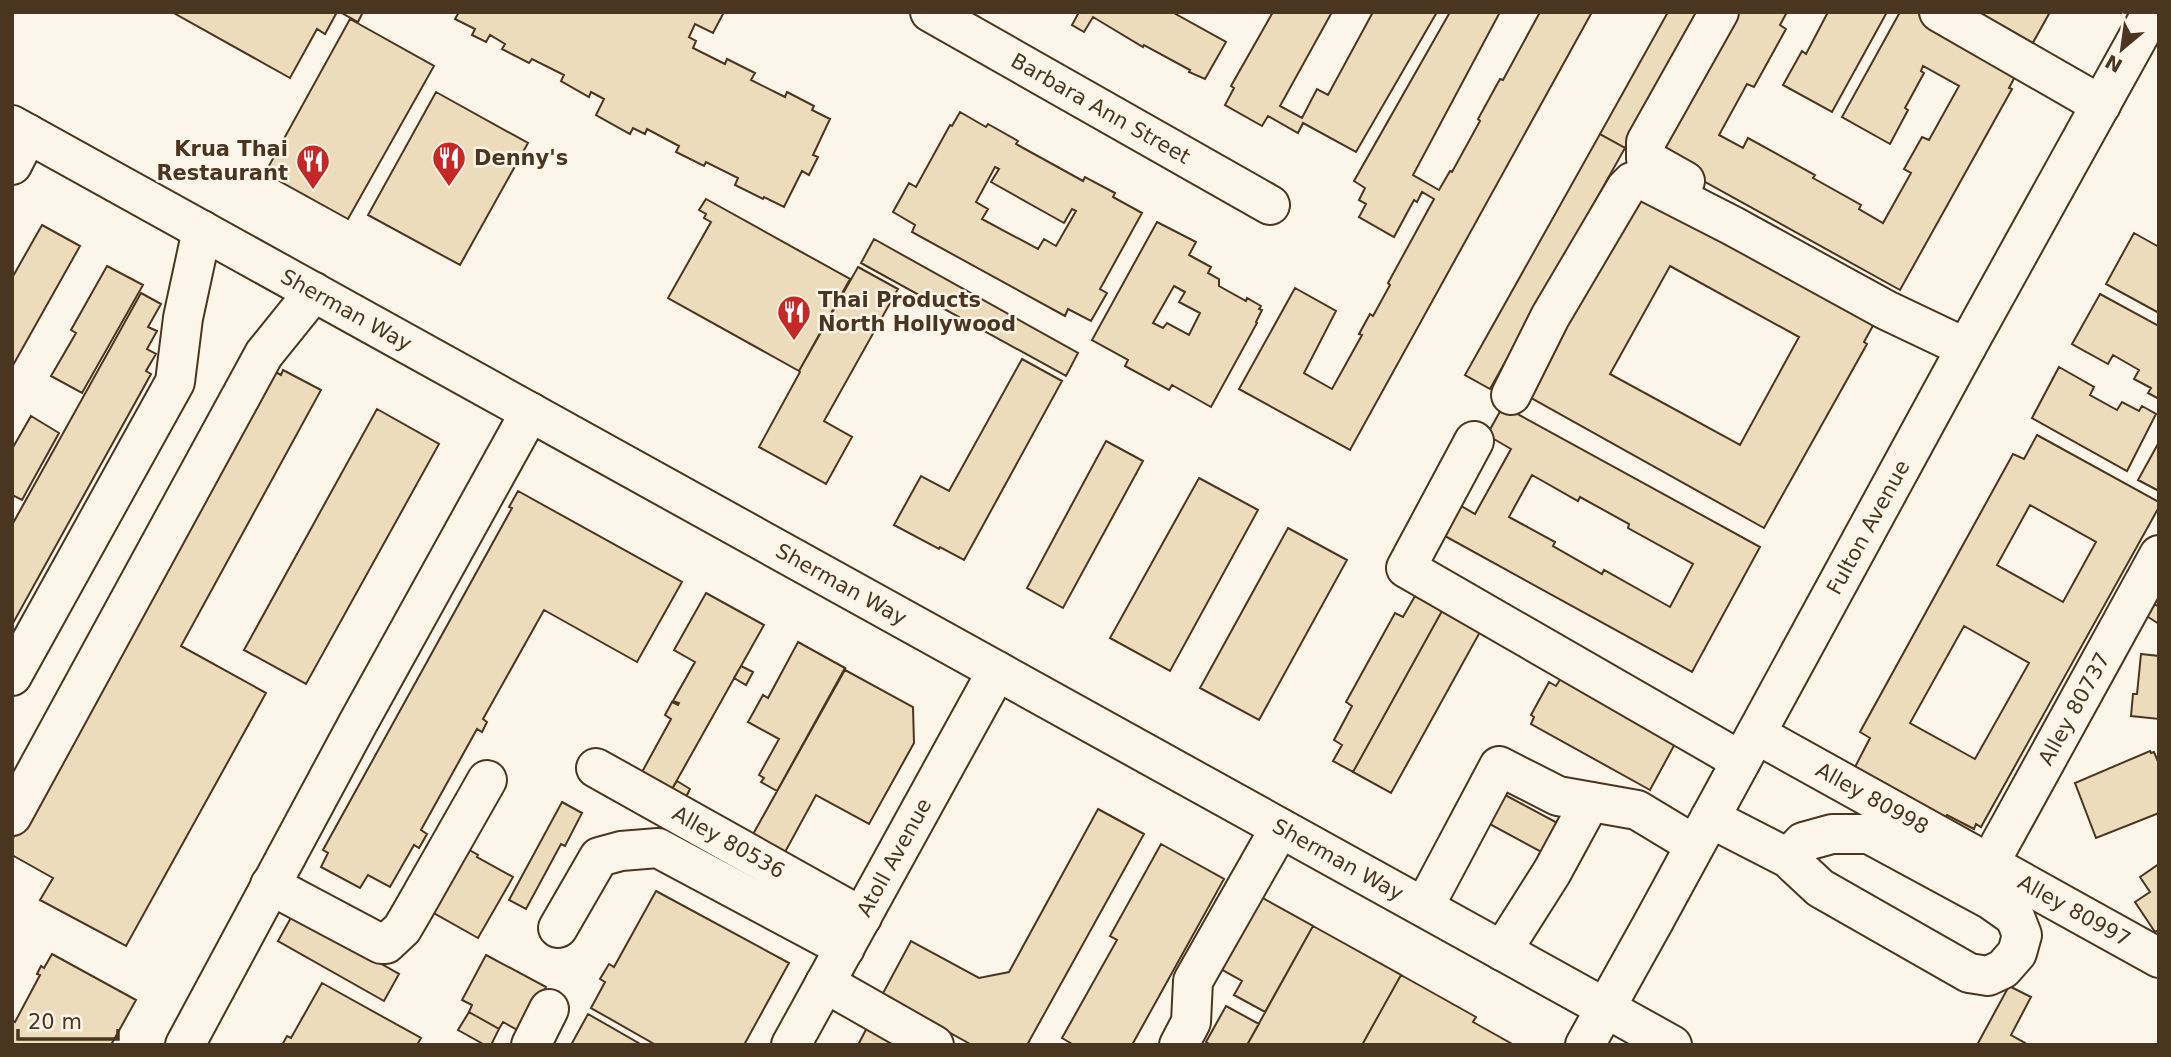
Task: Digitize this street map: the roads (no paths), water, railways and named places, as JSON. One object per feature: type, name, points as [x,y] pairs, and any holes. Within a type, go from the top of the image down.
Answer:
[{"type":"street","name":"Barbara Ann Street","points":[[930,12],[983,25],[1269,205]]},
{"type":"street","points":[[1719,12],[1646,142],[1646,159],[1922,314],[1968,343]]},
{"type":"street","points":[[1939,12],[2101,105]]},
{"type":"street","name":"Fulton Avenue","points":[[1585,1045],[2152,12]]},
{"type":"street","name":"Sherman Way","points":[[18,141],[202,230],[1672,1045]]},
{"type":"street","points":[[1511,395],[1550,317],[1626,188],[1632,182],[1643,180],[1886,310],[1968,343]]},
{"type":"street","points":[[12,676],[175,382],[183,318],[202,230]]},
{"type":"street","points":[[12,816],[264,354],[314,292]]},
{"type":"street","points":[[185,1045],[358,723],[530,412]]},
{"type":"street","name":"Alley 80998","points":[[1474,441],[1406,568],[1748,748],[1989,864]]},
{"type":"street","name":"Alley 80737","points":[[1989,864],[2159,555]]},
{"type":"street","name":"Atoll Avenue","points":[[791,1045],[997,671]]},
{"type":"street","points":[[1423,907],[1499,766],[1558,796],[1637,810],[1788,859],[1819,888],[1969,973],[1988,976],[2003,969],[2017,953],[2022,936],[2015,917],[1991,900],[1869,834],[1832,834],[1803,842],[1788,859]]},
{"type":"street","name":"Alley 80536","points":[[596,768],[853,932]]},
{"type":"street","points":[[270,886],[381,944],[386,944],[402,929],[487,780]]},
{"type":"street","points":[[1502,951],[1552,872],[1590,802]]},
{"type":"street","points":[[1179,1045],[1191,1022],[1193,981],[1280,828]]},
{"type":"street","points":[[558,928],[599,857],[621,851],[658,848],[853,932]]},
{"type":"street","name":"Alley 80997","points":[[1989,864],[2159,958]]},
{"type":"street","points":[[825,983],[934,1045]]},
{"type":"street","points":[[531,1045],[549,1009]]},
{"type":"place","name":"Denny's","points":[[449,188]]},
{"type":"place","name":"Krua Thai Restaurant","points":[[313,191]]},
{"type":"place","name":"Thai Products North Hollywood","points":[[794,342]]}]
